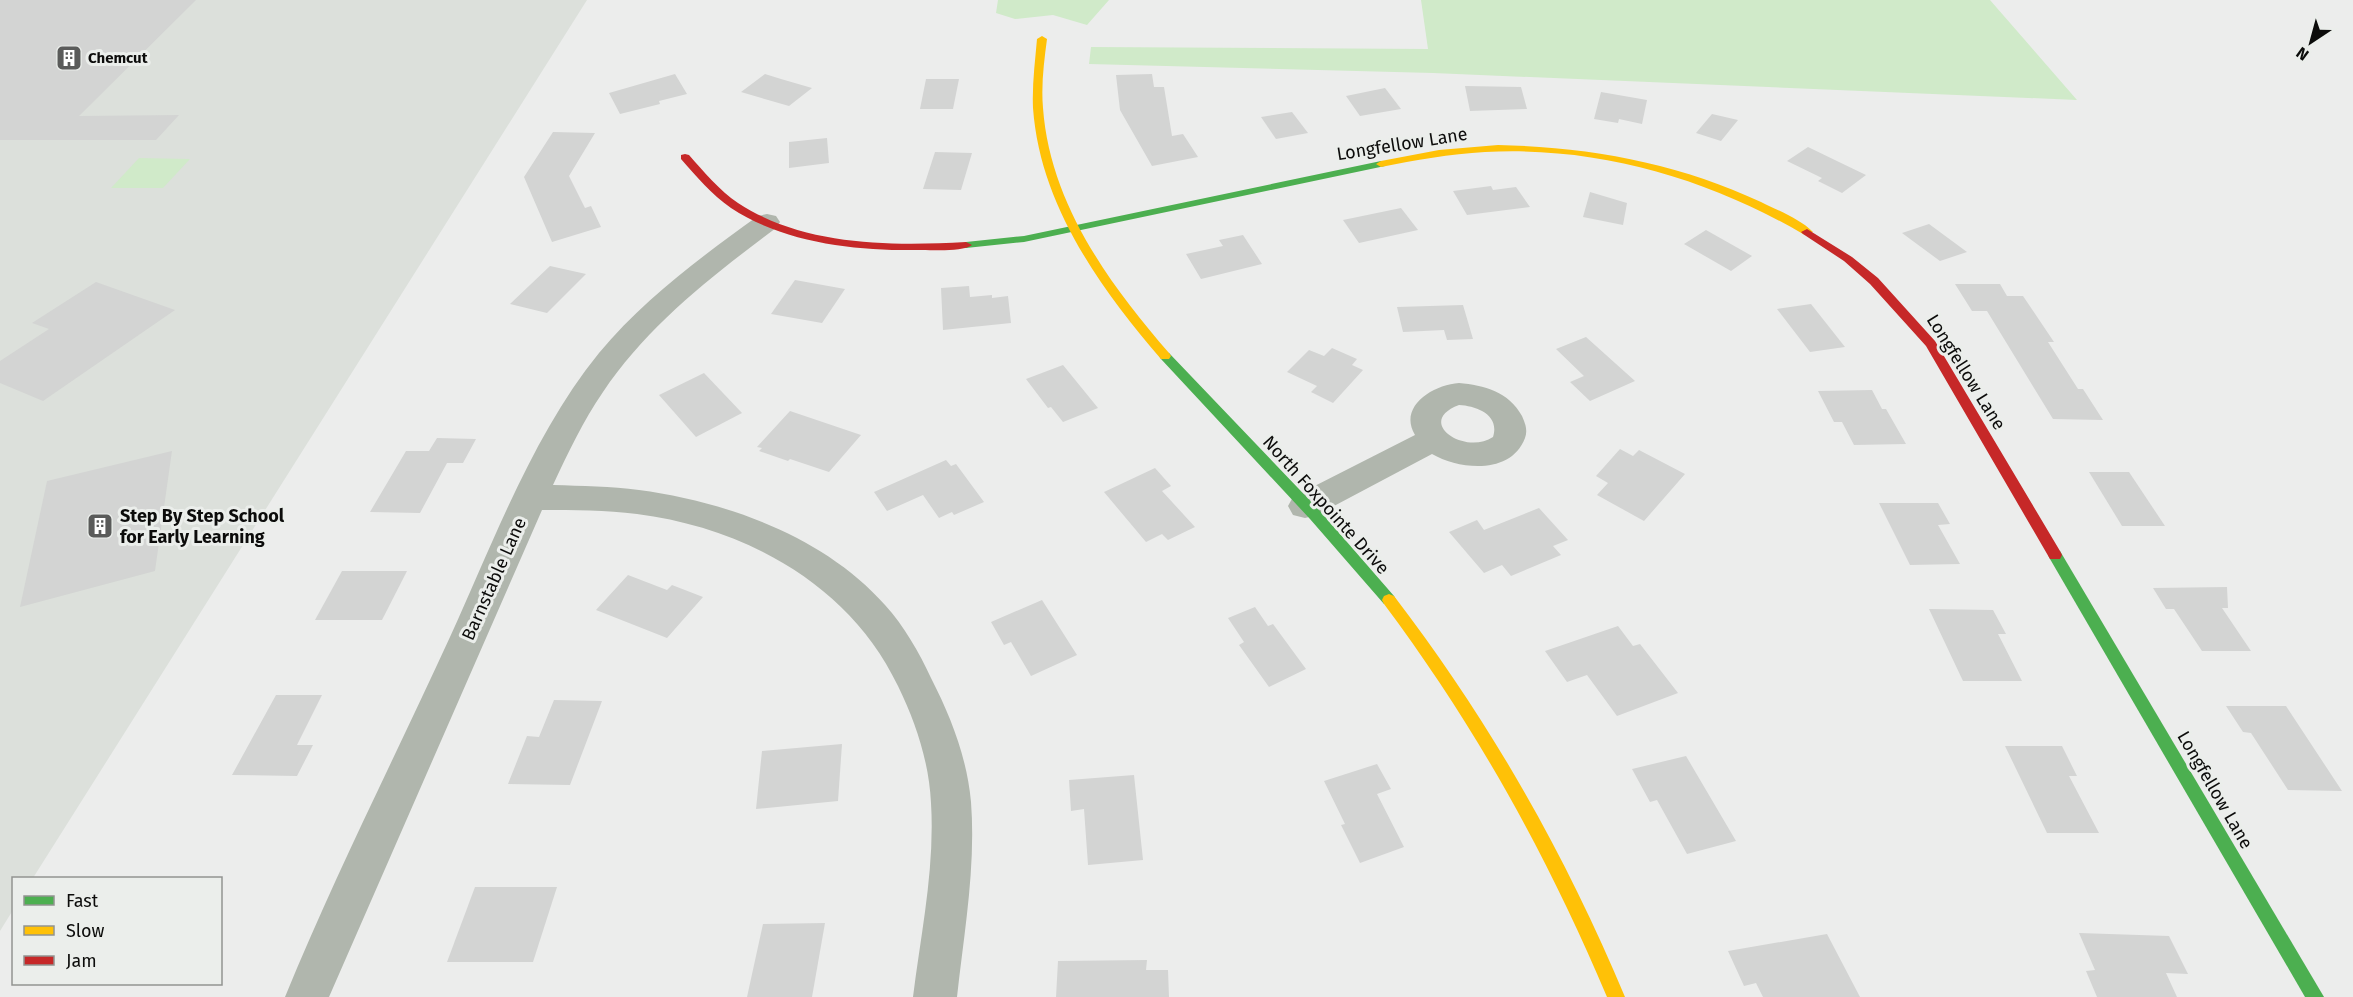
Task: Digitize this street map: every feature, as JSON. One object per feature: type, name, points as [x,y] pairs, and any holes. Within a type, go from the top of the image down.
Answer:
[{"type":"street","name":"North Foxpointe Drive","points":[[1042,39],[1037,85],[1041,128],[1049,166],[1074,229],[1098,270],[1133,320],[1160,352],[1355,560],[1406,622],[1485,739],[1557,866],[1599,953],[1616,997]]},
{"type":"street","name":"Longfellow Lane","points":[[685,157],[708,182],[735,205],[767,222],[813,236],[845,242],[916,248],[978,246],[1074,229],[1451,151],[1501,149],[1583,153],[1636,163],[1694,179],[1794,222],[1835,249],[1873,280],[1905,311],[1931,344],[2315,997]]},
{"type":"street","name":"Barnstable Lane","points":[[307,997],[531,497],[562,433],[592,383],[633,334],[682,286],[767,222]]},
{"type":"street","points":[[1305,506],[1433,440]]},
{"type":"street","points":[[531,497],[639,502],[691,512],[748,530],[797,555],[830,577],[872,613],[903,657],[927,704],[942,749],[951,802],[951,853],[935,997]]},
{"type":"shaded area","points":[[0,0],[587,0],[34,877],[12,877],[12,912],[0,931]]},
{"type":"green space","points":[[998,0],[1109,0],[1087,25],[1053,15],[1015,19],[996,13]]},
{"type":"green space","points":[[1421,0],[1990,0],[2077,100],[1433,73],[1089,64],[1091,47],[1428,49]]},
{"type":"green space","points":[[139,158],[190,159],[163,188],[111,188]]},
{"type":"building","name":"Chemcut","points":[[0,0],[196,0],[79,116],[179,115],[156,140],[0,140]]},
{"type":"building","points":[[675,74],[687,94],[659,101],[660,104],[620,114],[609,93]]},
{"type":"building","points":[[765,74],[812,88],[789,106],[741,92]]},
{"type":"building","points":[[1152,74],[1154,87],[1164,87],[1172,136],[1183,134],[1198,157],[1152,166],[1120,110],[1116,75]]},
{"type":"building","points":[[926,79],[959,79],[953,109],[920,109]]},
{"type":"building","points":[[1465,86],[1521,87],[1527,109],[1470,111]]},
{"type":"building","points":[[1385,88],[1401,109],[1360,116],[1346,96]]},
{"type":"building","points":[[1601,92],[1647,100],[1642,124],[1619,119],[1618,123],[1594,119]]},
{"type":"building","points":[[1292,112],[1308,133],[1276,139],[1261,117]]},
{"type":"building","points":[[1712,114],[1738,120],[1721,141],[1696,133]]},
{"type":"building","points":[[553,132],[595,133],[569,176],[585,208],[591,206],[601,227],[552,242],[524,177]]},
{"type":"building","points":[[827,138],[829,163],[789,168],[789,142]]},
{"type":"building","points":[[1808,147],[1866,175],[1842,193],[1818,181],[1822,178],[1787,161]]},
{"type":"building","points":[[935,152],[972,153],[961,190],[923,189]]},
{"type":"building","points":[[1491,186],[1493,190],[1516,187],[1530,207],[1467,215],[1453,191]]},
{"type":"building","points":[[1590,192],[1627,203],[1623,225],[1583,217]]},
{"type":"building","points":[[1401,208],[1418,230],[1359,243],[1343,220]]},
{"type":"building","points":[[1929,224],[1967,252],[1940,261],[1902,233]]},
{"type":"building","points":[[1706,230],[1752,256],[1731,271],[1684,244]]},
{"type":"building","points":[[1243,235],[1262,264],[1201,279],[1186,254],[1223,246],[1219,240]]},
{"type":"building","points":[[550,266],[586,274],[547,313],[510,304]]},
{"type":"building","points":[[795,280],[845,289],[822,323],[771,314]]},
{"type":"building","points":[[96,282],[175,310],[43,401],[0,383],[0,361],[49,329],[32,323]]},
{"type":"building","points":[[1955,284],[2000,284],[2007,296],[2023,296],[2054,342],[2048,342],[2078,389],[2083,389],[2103,420],[2053,419],[1987,311],[1972,311]]},
{"type":"building","points":[[969,286],[970,297],[1008,296],[1011,323],[943,330],[941,288]]},
{"type":"building","points":[[1811,304],[1845,347],[1810,352],[1777,309]]},
{"type":"building","points":[[1463,305],[1473,339],[1447,340],[1444,330],[1403,332],[1397,307]]},
{"type":"building","points":[[1586,337],[1635,381],[1590,401],[1570,382],[1584,376],[1556,349]]},
{"type":"building","points":[[1332,348],[1357,359],[1352,365],[1363,370],[1333,403],[1311,392],[1317,386],[1287,372],[1309,350],[1324,356]]},
{"type":"building","points":[[1063,365],[1098,408],[1063,422],[1051,407],[1048,408],[1026,379]]},
{"type":"building","points":[[704,373],[742,413],[696,437],[659,395]]},
{"type":"building","points":[[1872,390],[1906,444],[1854,445],[1842,422],[1834,422],[1818,391]]},
{"type":"building","points":[[790,411],[861,435],[829,472],[759,451],[762,448],[757,447]]},
{"type":"building","points":[[437,438],[476,439],[463,463],[447,463],[420,513],[370,512],[406,451],[429,451]]},
{"type":"building","points":[[1620,449],[1633,456],[1639,450],[1685,474],[1644,521],[1597,495],[1608,483],[1596,476]]},
{"type":"building","name":"Step By Step School for Early Learning","points":[[172,451],[155,571],[20,607],[47,481]]},
{"type":"building","points":[[946,460],[951,466],[956,464],[984,502],[954,515],[952,512],[939,518],[923,495],[887,511],[874,492]]},
{"type":"building","points":[[1155,468],[1171,486],[1162,491],[1195,527],[1168,540],[1162,534],[1146,542],[1104,492]]},
{"type":"building","points":[[2089,472],[2129,472],[2165,526],[2122,526]]},
{"type":"building","points":[[1879,503],[1938,503],[1950,524],[1938,525],[1960,564],[1910,565]]},
{"type":"building","points":[[1539,508],[1568,540],[1553,546],[1561,555],[1511,576],[1502,565],[1484,573],[1449,532],[1477,520],[1484,530]]},
{"type":"building","points":[[342,571],[407,571],[382,620],[315,620]]},
{"type":"building","points":[[628,575],[667,590],[672,585],[703,597],[667,638],[596,610]]},
{"type":"building","points":[[2227,587],[2228,608],[2222,608],[2251,651],[2202,651],[2174,609],[2166,609],[2153,588]]},
{"type":"building","points":[[1042,600],[1077,655],[1031,676],[1011,642],[1004,645],[991,622]]},
{"type":"building","points":[[1255,607],[1268,626],[1273,624],[1306,669],[1269,687],[1239,645],[1244,642],[1228,618]]},
{"type":"building","points":[[1929,609],[1993,610],[2006,634],[1998,634],[2022,681],[1963,681]]},
{"type":"building","points":[[1618,626],[1633,646],[1640,644],[1678,693],[1617,716],[1587,675],[1567,682],[1545,651]]},
{"type":"building","points":[[276,695],[322,695],[297,745],[313,745],[297,776],[232,775]]},
{"type":"building","points":[[554,700],[602,701],[570,785],[508,784],[527,736],[539,737]]},
{"type":"building","points":[[2226,706],[2286,706],[2342,791],[2288,790],[2251,733],[2243,732]]},
{"type":"building","points":[[842,744],[838,801],[756,809],[762,751]]},
{"type":"building","points":[[2005,746],[2062,746],[2077,776],[2069,776],[2099,833],[2047,833]]},
{"type":"building","points":[[1686,756],[1736,841],[1687,854],[1657,800],[1650,802],[1632,769]]},
{"type":"building","points":[[1377,764],[1391,789],[1377,794],[1404,847],[1360,863],[1341,825],[1345,824],[1324,781]]},
{"type":"building","points":[[1134,775],[1143,860],[1088,865],[1084,809],[1071,811],[1069,780]]},
{"type":"building","points":[[475,887],[557,887],[533,962],[447,962]]},
{"type":"building","points":[[825,923],[812,997],[747,997],[763,924]]},
{"type":"building","points":[[2079,933],[2169,936],[2188,974],[2166,973],[2177,997],[2097,997],[2086,971],[2095,970]]},
{"type":"building","points":[[1827,934],[1860,997],[1763,997],[1756,983],[1744,986],[1728,951]]},
{"type":"building","points":[[1147,960],[1146,970],[1168,970],[1169,997],[1056,997],[1058,961]]},
{"type":"traffic: fast","points":[[966,245],[1024,239],[1381,164]]},
{"type":"traffic: fast","points":[[1165,356],[1315,515],[1389,600]]},
{"type":"traffic: fast","points":[[2055,555],[2315,997]]},
{"type":"traffic: slow","points":[[1042,39],[1038,107],[1045,150],[1055,183],[1068,215],[1102,275],[1165,356]]},
{"type":"traffic: slow","points":[[1381,164],[1439,153],[1498,148],[1578,152],[1659,168],[1698,180],[1773,212],[1807,232]]},
{"type":"traffic: slow","points":[[1389,600],[1456,693],[1516,791],[1569,892],[1616,997]]},
{"type":"traffic: jam","points":[[685,157],[715,189],[734,205],[758,219],[785,230],[846,243],[878,246],[966,245]]},
{"type":"traffic: jam","points":[[1807,232],[1848,259],[1874,281],[1931,344],[2055,555]]},
{"type":"place","name":"Chemcut","points":[[69,58]]},
{"type":"place","name":"Step By Step School for Early Learning","points":[[100,526]]}]
